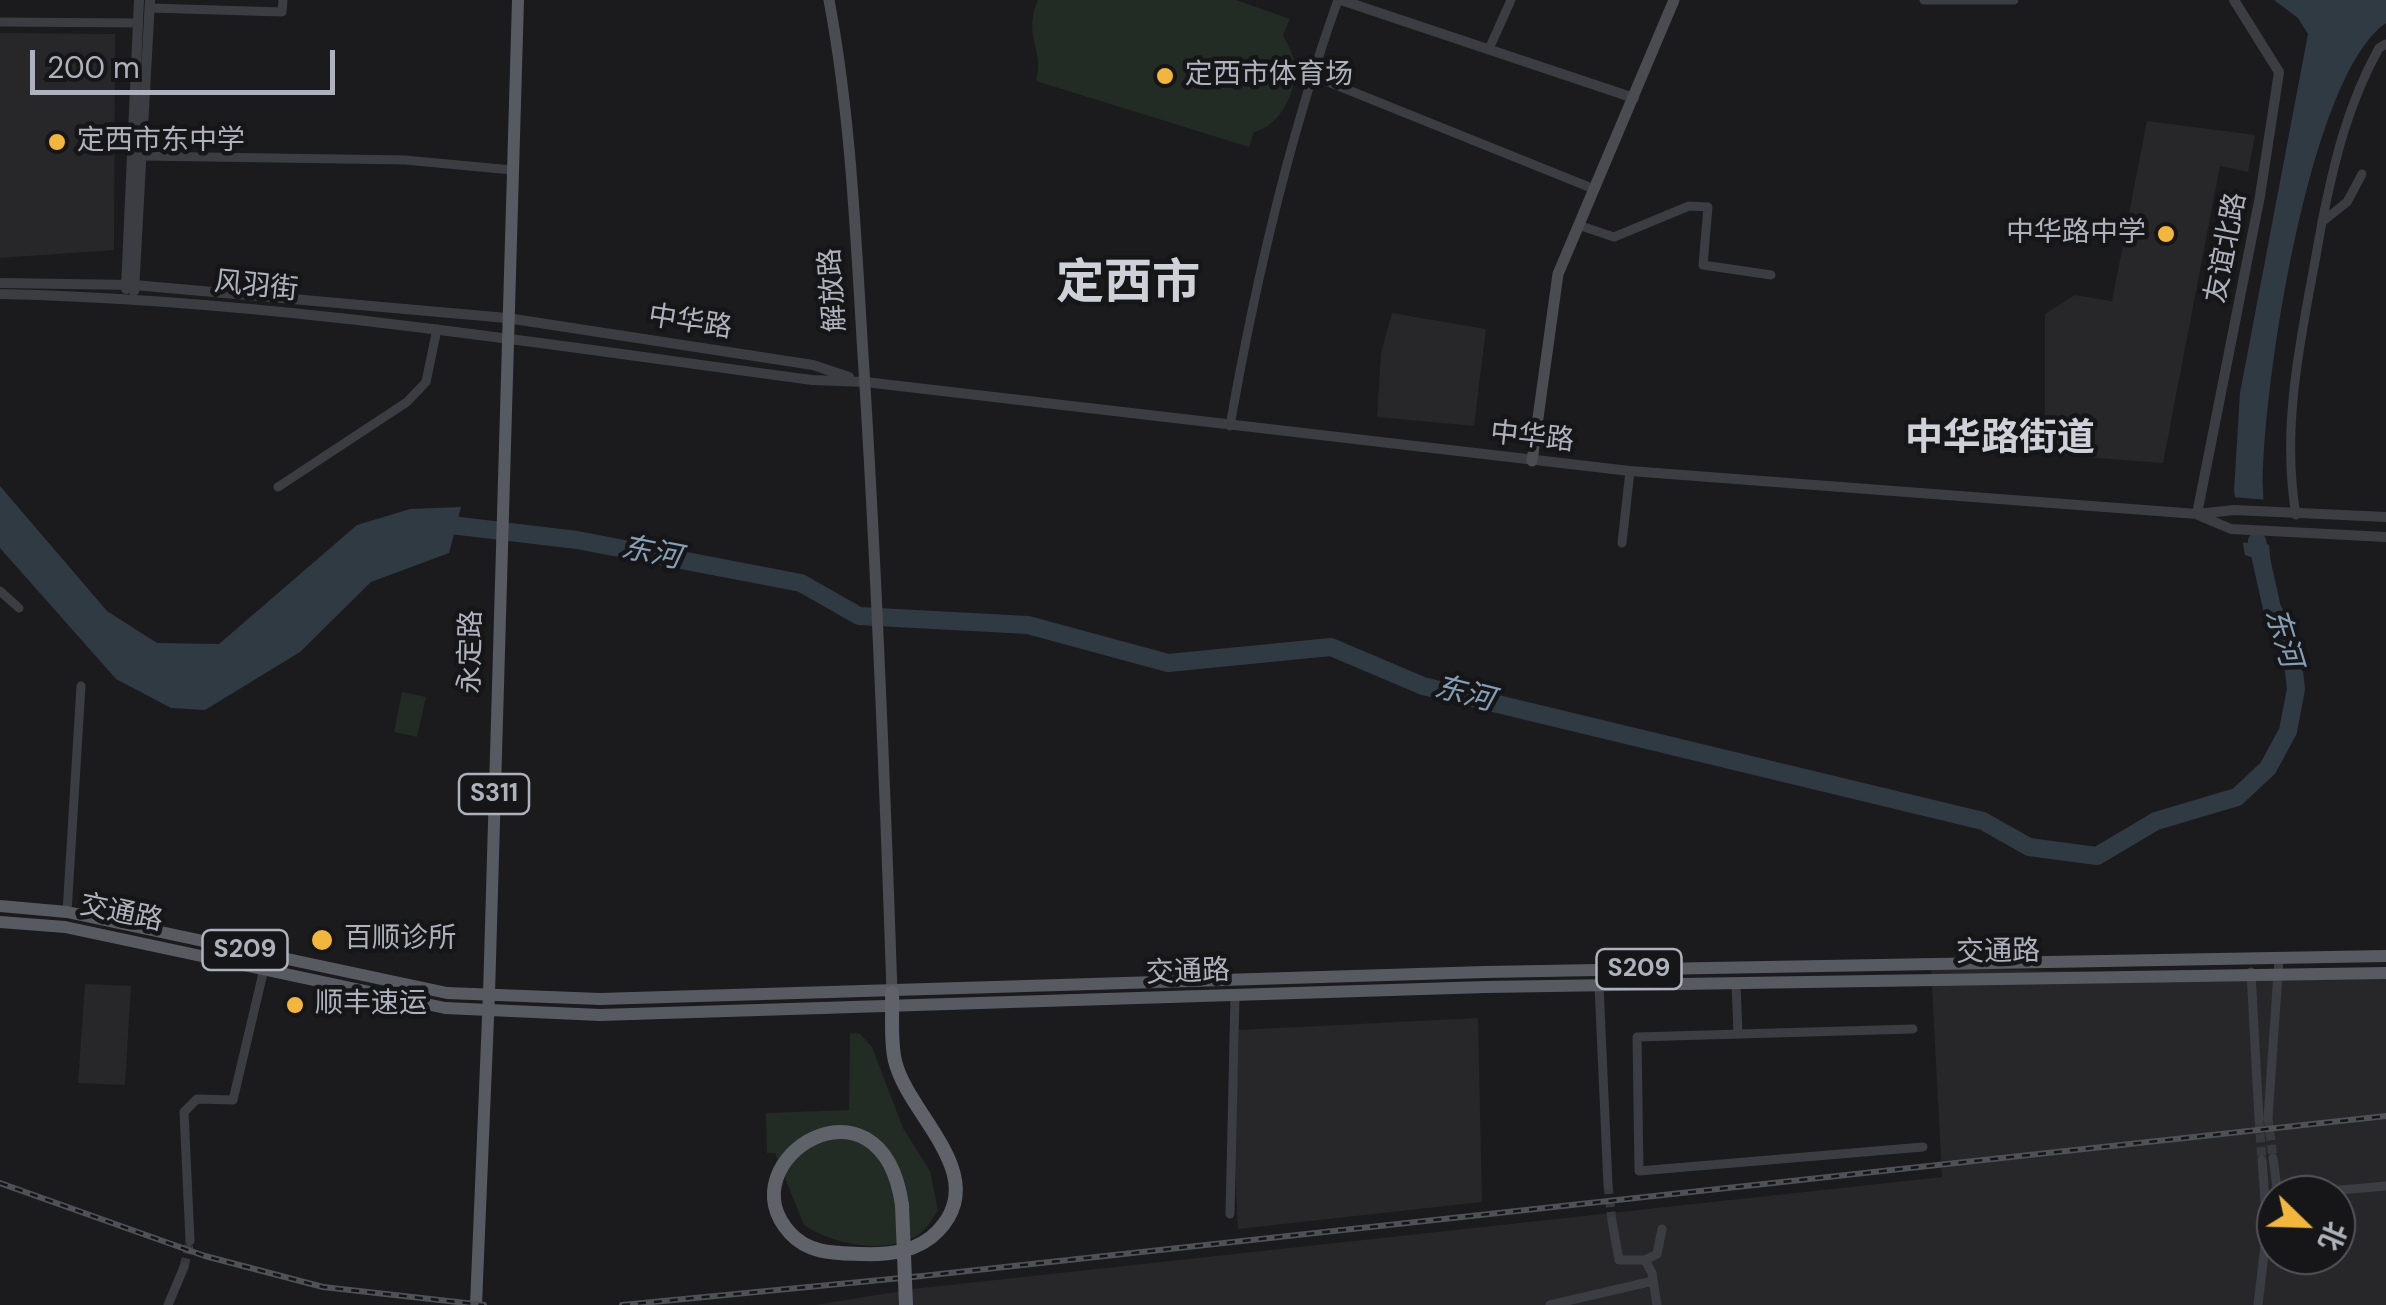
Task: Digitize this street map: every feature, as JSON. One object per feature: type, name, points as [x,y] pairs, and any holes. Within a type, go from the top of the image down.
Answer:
[{"type":"highway","points":[[892,1001],[895,1062],[952,1164],[956,1185],[944,1225],[911,1250],[876,1254],[816,1250],[801,1243],[780,1218],[776,1184],[794,1149],[828,1132],[848,1132],[883,1150],[899,1186],[906,1305]]},
{"type":"main road","name":"永定路","points":[[476,1305],[490,994],[498,593],[518,0]]},
{"type":"main road","name":"解放路","points":[[829,0],[841,63],[877,578],[892,1001]]},
{"type":"main road","points":[[1532,461],[1553,291],[1674,0]]},
{"type":"main road","name":"交通路","points":[[0,906],[67,912],[447,992],[600,999],[892,1001],[1235,996],[2251,967],[2279,959],[2386,956]]},
{"type":"main road","name":"交通路","points":[[0,922],[64,927],[446,1008],[600,1014],[1485,972],[2251,967],[2277,974],[2386,973]]},
{"type":"street","points":[[130,291],[140,0]]},
{"type":"street","points":[[130,291],[150,4],[282,12],[283,0]]},
{"type":"street","points":[[1230,426],[1250,315],[1312,75],[1339,0],[1634,98]]},
{"type":"street","points":[[1489,49],[1511,0]]},
{"type":"street","points":[[1924,0],[2014,0]]},
{"type":"street","name":"友谊北路","points":[[2197,514],[2260,196],[2278,72],[2234,0]]},
{"type":"street","points":[[0,22],[138,23]]},
{"type":"street","points":[[2293,515],[2290,478],[2294,391],[2322,222],[2340,131],[2356,90],[2379,48],[2386,44]]},
{"type":"street","points":[[1312,75],[1594,190]]},
{"type":"street","points":[[141,156],[405,160],[512,170]]},
{"type":"street","points":[[2322,222],[2347,202],[2362,174]]},
{"type":"street","points":[[1578,225],[1614,236],[1690,206],[1708,207],[1703,265],[1771,275]]},
{"type":"street","name":"风羽街","points":[[0,283],[507,318]]},
{"type":"street","name":"风羽街","points":[[0,294],[130,291],[506,339]]},
{"type":"street","name":"中华路","points":[[507,318],[813,364],[864,382]]},
{"type":"street","points":[[278,487],[406,402],[426,382],[437,329]]},
{"type":"street","name":"中华路","points":[[506,339],[812,380],[864,382],[1630,472],[2197,514],[2234,510],[2386,517]]},
{"type":"street","points":[[1622,542],[1630,472]]},
{"type":"street","name":"中华路","points":[[2197,514],[2231,529],[2386,537]]},
{"type":"street","points":[[0,591],[19,608]]},
{"type":"street","points":[[67,912],[81,686]]},
{"type":"street","points":[[2251,967],[2264,1118],[2279,959]]},
{"type":"street","points":[[190,1241],[184,1112],[197,1098],[233,1100],[264,969]]},
{"type":"street","points":[[1736,983],[1738,1034]]},
{"type":"street","points":[[1598,985],[1608,1185]]},
{"type":"street","points":[[1230,1214],[1235,996]]},
{"type":"street","points":[[1913,1028],[1637,1036],[1639,1171],[1923,1147]]},
{"type":"street","points":[[2273,1158],[2274,1175]]},
{"type":"street","points":[[2262,1160],[2267,1175]]},
{"type":"street","points":[[2356,1189],[2386,1186]]},
{"type":"street","points":[[1612,1221],[1619,1260],[1644,1260],[1657,1254],[1662,1229]]},
{"type":"street","points":[[1644,1260],[1657,1305]]},
{"type":"street","points":[[168,1305],[184,1267]]},
{"type":"street","points":[[2258,1305],[2262,1275]]},
{"type":"street","points":[[1550,1305],[1653,1281]]},
{"type":"shaded area","name":"定西市体育场","points":[[1038,0],[1236,0],[1290,19],[1283,35],[1295,62],[1290,97],[1272,123],[1254,132],[1249,147],[1036,81],[1038,60],[1032,23]]},
{"type":"shaded area","points":[[2274,0],[2386,0],[2386,23],[2358,54],[2334,105],[2295,240],[2281,313],[2265,443],[2263,497],[2271,564],[2245,555],[2234,491],[2240,393],[2308,34],[2298,18]]},
{"type":"shaded area","name":"定西市东中学","points":[[0,33],[115,34],[114,250],[0,258]]},
{"type":"shaded area","name":"中华路中学","points":[[2147,121],[2255,135],[2248,172],[2220,166],[2163,463],[2045,454],[2045,314],[2075,295],[2112,301]]},
{"type":"shaded area","points":[[1392,313],[1486,329],[1474,426],[1377,417],[1381,353]]},
{"type":"shaded area","points":[[0,486],[107,611],[157,643],[219,644],[357,525],[410,509],[461,507],[449,553],[371,582],[300,652],[205,710],[171,708],[116,679],[0,548]]},
{"type":"shaded area","points":[[402,692],[426,697],[417,737],[394,732]]},
{"type":"shaded area","points":[[1931,968],[2386,979],[2386,1305],[815,1305],[913,1289],[1942,1177]]},
{"type":"shaded area","points":[[85,984],[131,986],[125,1085],[78,1083]]},
{"type":"shaded area","points":[[1478,1018],[1482,1202],[1238,1229],[1234,1150],[1239,1030]]},
{"type":"shaded area","points":[[850,1033],[860,1034],[872,1047],[903,1128],[930,1171],[938,1210],[918,1235],[890,1245],[845,1242],[804,1225],[775,1153],[767,1153],[766,1113],[849,1110]]},
{"type":"pier","points":[[2231,497],[2269,500],[2274,545],[2237,542]]},
{"type":"waterway","name":"东河","points":[[437,533],[451,525],[577,540],[801,583],[859,616],[1028,625],[1168,663],[1331,647],[1423,686],[1983,821],[2029,847],[2097,856],[2156,821],[2237,797],[2268,768],[2288,731],[2296,689],[2291,646],[2272,608],[2257,541]]},
{"type":"tunnel","points":[[2268,1118],[2273,1158]]},
{"type":"tunnel","points":[[2259,1120],[2262,1160]]},
{"type":"tunnel","points":[[1608,1185],[1612,1221]]},
{"type":"tunnel","points":[[184,1267],[190,1241]]},
{"type":"railway","points":[[622,1305],[922,1276],[2386,1116]]},
{"type":"railway","points":[[0,1183],[205,1256],[323,1287],[484,1305]]},
{"type":"place","name":"定西市体育场","points":[[1165,76]]},
{"type":"place","name":"定西市东中学","points":[[57,142]]},
{"type":"place","name":"中华路中学","points":[[2166,234]]},
{"type":"place","name":"百顺诊所","points":[[322,940]]},
{"type":"place","name":"顺丰速运","points":[[295,1005]]},
{"type":"district","name":"定西市","points":[[1128,285]]},
{"type":"district","name":"中华路街道","points":[[2000,440]]}]
